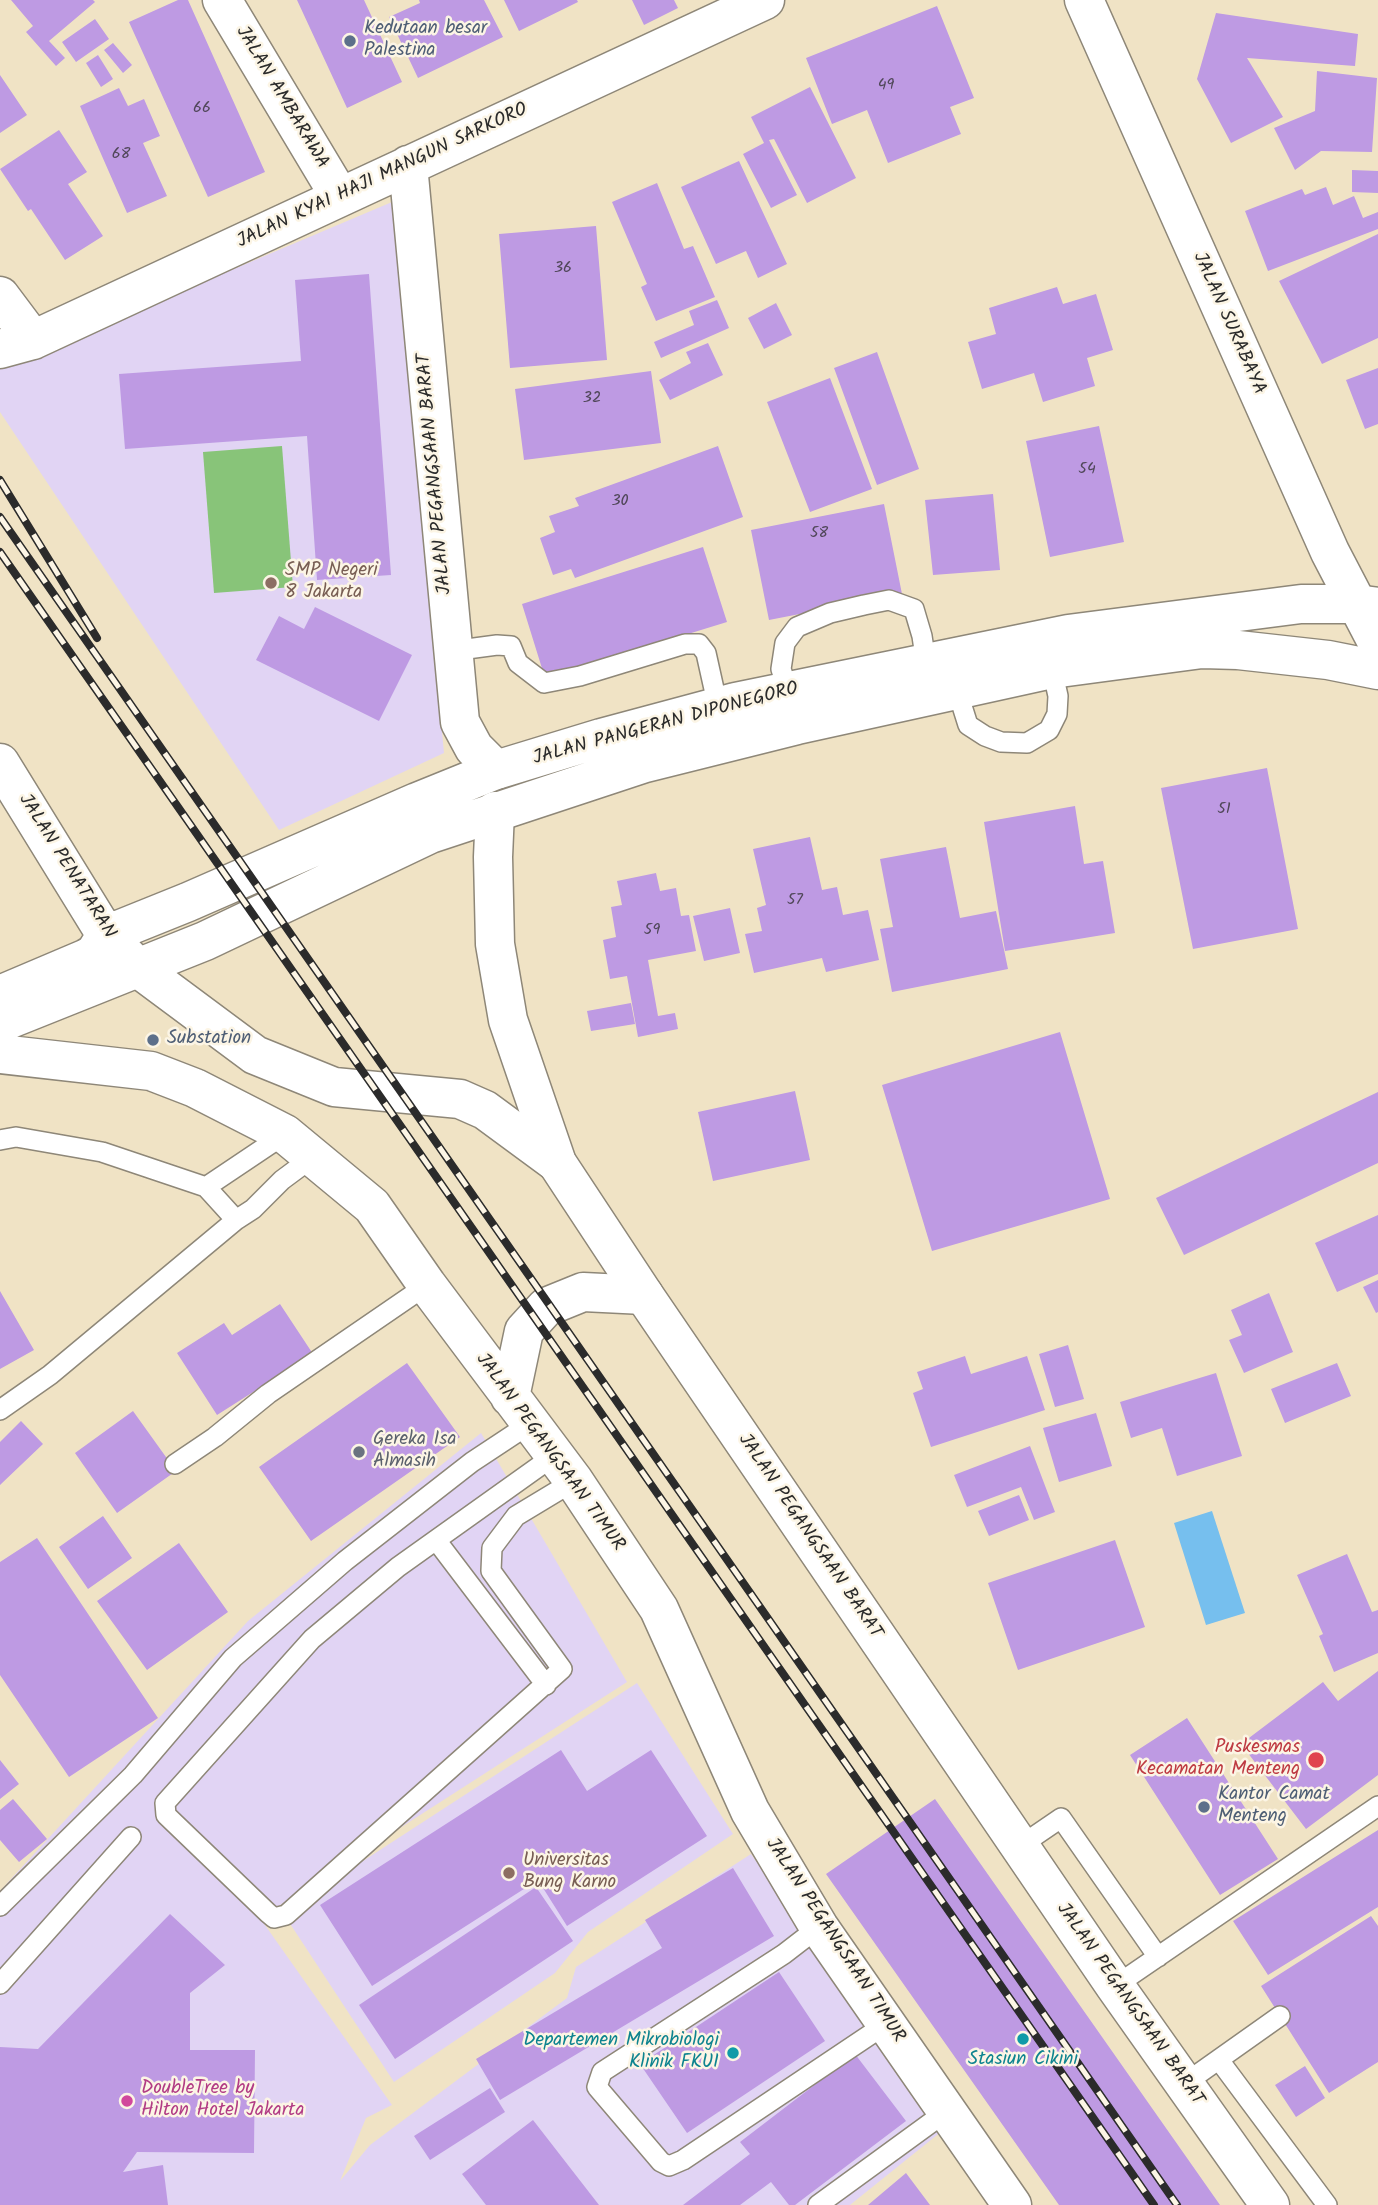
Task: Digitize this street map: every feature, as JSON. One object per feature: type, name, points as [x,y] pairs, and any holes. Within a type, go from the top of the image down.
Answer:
[{"type":"main road","name":"JALAN AMBARAWA","points":[[222,0],[340,197]]},
{"type":"main road","name":"JALAN KYAI HAJI MANGUN SARKORO","points":[[16,345],[765,0]]},
{"type":"main road","name":"JALAN SURABAYA","points":[[1084,0],[1330,552],[1367,605],[1378,644]]},
{"type":"main road","name":"JALAN PEGANGSAAN BARAT","points":[[408,165],[460,722],[474,748],[496,770]]},
{"type":"main road","points":[[0,296],[16,345]]},
{"type":"main road","name":"JALAN PANGERAN DIPONEGORO","points":[[0,1023],[205,940],[430,834],[645,763],[793,708],[926,663],[1068,634],[1301,604],[1367,605]]},
{"type":"main road","name":"JALAN PANGERAN DIPONEGORO","points":[[0,995],[87,958],[95,953],[106,935],[496,770],[718,706],[793,708],[957,690],[1052,669],[1220,649],[1328,660],[1378,670]]},
{"type":"main road","name":"JALAN PENATARAN","points":[[0,762],[106,935],[138,968],[255,1055],[334,1087],[460,1098],[485,1110],[557,1163]]},
{"type":"main road","name":"JALAN PEGANGSAAN BARAT","points":[[495,811],[495,944],[508,1020],[557,1163],[1115,1986],[1270,2205]]},
{"type":"main road","name":"JALAN PEGANGSAAN TIMUR","points":[[0,1055],[151,1071],[195,1088],[299,1145],[372,1206],[427,1285],[565,1468],[659,1609],[750,1811],[819,1927],[1012,2205]]},
{"type":"main road","points":[[521,1410],[524,1331],[546,1307],[583,1292],[644,1295]]},
{"type":"lane","points":[[793,708],[782,669],[785,643],[797,627],[830,613],[889,600],[914,609],[926,663]]},
{"type":"lane","points":[[452,651],[497,645],[511,646],[518,663],[544,683],[580,676],[685,644],[699,644],[706,653],[718,706]]},
{"type":"lane","points":[[957,690],[968,725],[1001,742],[1027,743],[1049,730],[1057,714],[1058,696],[1052,669]]},
{"type":"lane","points":[[0,1140],[16,1137],[102,1152],[206,1187],[236,1220]]},
{"type":"lane","points":[[206,1187],[299,1145]]},
{"type":"lane","points":[[0,1410],[50,1375],[236,1220],[253,1209],[282,1180],[299,1145]]},
{"type":"lane","points":[[176,1464],[215,1437],[268,1394],[427,1285]]},
{"type":"lane","points":[[0,1906],[137,1780],[233,1658],[355,1552],[472,1462],[521,1410]]},
{"type":"lane","points":[[565,1468],[516,1516],[492,1548],[491,1571],[562,1669],[286,1914],[274,1918],[166,1815],[165,1803],[312,1639],[397,1567],[436,1540],[565,1468]]},
{"type":"lane","points":[[436,1540],[546,1685]]},
{"type":"lane","points":[[1115,1986],[1378,1806]]},
{"type":"lane","points":[[1020,1846],[1061,1818],[1158,1957]]},
{"type":"lane","points":[[0,1984],[131,1838]]},
{"type":"lane","points":[[819,1927],[784,1954],[602,2072],[597,2087],[661,2162],[669,2166],[683,2160],[886,2024]]},
{"type":"lane","points":[[1184,2084],[1280,2016]]},
{"type":"lane","points":[[1219,2060],[1327,2205]]},
{"type":"lane","points":[[818,2205],[947,2111]]},
{"type":"shaded area","name":"SMP Negeri 8 Jakarta","points":[[392,202],[444,753],[279,830],[0,412],[0,368]]},
{"type":"shaded area","points":[[481,1433],[627,1682],[260,1918],[392,2105],[366,2118],[340,2181],[370,2145],[567,1998],[576,1967],[751,1854],[947,2127],[850,2205],[0,2205],[0,1891],[248,1621]]},
{"type":"shaded area","name":"Universitas Bung Karno","points":[[637,1683],[733,1834],[588,1932],[555,1973],[394,2082],[283,1913]]},
{"type":"green space","points":[[282,446],[293,587],[214,593],[203,452]]},
{"type":"water","points":[[1212,1511],[1245,1613],[1206,1625],[1174,1523]]},
{"type":"building","points":[[11,0],[95,2],[49,41],[65,58],[56,66],[26,32],[33,26]]},
{"type":"building","points":[[178,0],[188,0],[265,172],[208,197],[129,22]]},
{"type":"building","name":"Kedutaan besar Palestina","points":[[297,0],[364,0],[402,82],[347,108]]},
{"type":"building","points":[[419,0],[484,0],[503,37],[418,78],[389,17],[420,3]]},
{"type":"building","points":[[504,0],[577,0],[578,2],[519,31]]},
{"type":"building","points":[[632,0],[674,0],[678,8],[644,25]]},
{"type":"building","points":[[937,6],[974,98],[950,107],[961,134],[888,163],[867,110],[832,124],[806,58]]},
{"type":"building","points":[[1216,13],[1358,34],[1355,66],[1247,58],[1283,117],[1231,143],[1197,79]]},
{"type":"building","points":[[95,19],[109,39],[76,62],[62,42]]},
{"type":"building","points":[[113,43],[132,65],[123,73],[104,50]]},
{"type":"building","points":[[98,55],[113,79],[101,87],[86,63]]},
{"type":"building","points":[[1317,71],[1377,78],[1372,152],[1321,151],[1295,170],[1274,128],[1315,111]]},
{"type":"building","points":[[0,75],[27,115],[0,133]]},
{"type":"building","points":[[810,87],[856,178],[807,203],[774,139],[769,140],[797,195],[771,208],[743,154],[764,143],[751,117]]},
{"type":"building","points":[[119,88],[128,106],[144,99],[160,136],[143,143],[167,196],[127,213],[80,106]]},
{"type":"building","points":[[59,130],[87,172],[68,184],[103,236],[65,260],[0,169]]},
{"type":"building","points":[[739,161],[787,264],[758,278],[746,251],[716,264],[681,187]]},
{"type":"building","points":[[1352,170],[1378,171],[1378,193],[1352,192]]},
{"type":"building","points":[[657,183],[684,249],[693,246],[715,297],[656,321],[641,287],[647,284],[612,202]]},
{"type":"building","points":[[1326,187],[1333,205],[1354,196],[1363,218],[1378,212],[1378,229],[1268,271],[1245,211],[1302,189],[1305,195]]},
{"type":"building","points":[[596,226],[607,360],[510,368],[499,234]]},
{"type":"building","points":[[1378,234],[1378,338],[1322,364],[1279,281]]},
{"type":"building","points":[[369,274],[391,575],[317,580],[307,436],[125,449],[119,374],[301,361],[295,280]]},
{"type":"building","points":[[1057,287],[1063,304],[1096,294],[1113,350],[1087,358],[1095,386],[1043,402],[1034,373],[982,389],[968,342],[996,334],[989,308]]},
{"type":"building","points":[[717,300],[729,328],[661,358],[654,342],[694,325],[689,311]]},
{"type":"building","points":[[776,303],[792,335],[764,349],[748,318]]},
{"type":"building","points":[[708,343],[723,375],[670,400],[659,380],[691,363],[686,352]]},
{"type":"building","points":[[877,352],[919,469],[877,485],[834,368]]},
{"type":"building","points":[[1378,368],[1378,424],[1365,429],[1346,380]]},
{"type":"building","points":[[651,371],[661,443],[524,460],[515,389]]},
{"type":"building","points":[[830,378],[872,489],[810,512],[767,402]]},
{"type":"building","points":[[1099,426],[1124,542],[1050,557],[1026,441]]},
{"type":"building","points":[[718,446],[743,517],[575,578],[571,569],[553,575],[540,538],[555,532],[549,516],[579,506],[575,498]]},
{"type":"building","points":[[993,494],[1000,570],[933,575],[925,500]]},
{"type":"building","points":[[884,504],[902,594],[769,620],[751,530]]},
{"type":"building","points":[[703,547],[727,622],[545,678],[522,604]]},
{"type":"building","points":[[315,607],[412,655],[379,721],[256,660],[279,616],[304,629]]},
{"type":"building","points":[[1267,768],[1298,929],[1193,949],[1161,788]]},
{"type":"building","points":[[1075,806],[1084,864],[1103,861],[1115,933],[1005,951],[984,822]]},
{"type":"building","points":[[810,837],[822,890],[837,887],[843,915],[868,910],[879,960],[826,972],[822,958],[754,973],[745,934],[762,931],[757,908],[766,905],[753,849]]},
{"type":"building","points":[[946,847],[960,918],[996,911],[1008,969],[892,992],[880,929],[893,927],[880,859]]},
{"type":"building","points":[[656,873],[660,891],[676,888],[681,916],[689,915],[696,951],[648,960],[658,1016],[675,1013],[678,1029],[638,1037],[627,976],[610,979],[603,940],[616,937],[611,907],[622,905],[617,881]]},
{"type":"building","points":[[730,908],[740,953],[704,961],[693,916]]},
{"type":"building","points":[[631,1003],[635,1024],[591,1031],[587,1011]]},
{"type":"building","points":[[1060,1032],[1110,1199],[932,1251],[882,1085]]},
{"type":"building","points":[[795,1091],[810,1160],[713,1181],[698,1112]]},
{"type":"building","points":[[1378,1092],[1378,1163],[1184,1255],[1156,1198]]},
{"type":"building","points":[[1378,1215],[1378,1274],[1337,1292],[1315,1243]]},
{"type":"building","points":[[1378,1280],[1378,1312],[1376,1313],[1363,1287]]},
{"type":"building","points":[[0,1291],[34,1350],[0,1369]]},
{"type":"building","points":[[1269,1293],[1293,1352],[1244,1373],[1229,1340],[1242,1335],[1231,1310]]},
{"type":"building","points":[[280,1304],[313,1354],[217,1415],[177,1353],[224,1323],[232,1335]]},
{"type":"building","points":[[1068,1345],[1084,1399],[1055,1407],[1039,1354]]},
{"type":"building","points":[[965,1356],[971,1374],[1027,1356],[1045,1410],[931,1447],[913,1393],[923,1389],[917,1372]]},
{"type":"building","name":"Gereka Isa Almasih","points":[[407,1363],[460,1437],[311,1541],[259,1467]]},
{"type":"building","points":[[1337,1363],[1351,1396],[1285,1423],[1271,1389]]},
{"type":"building","points":[[1216,1373],[1242,1456],[1177,1476],[1162,1428],[1131,1438],[1120,1402]]},
{"type":"building","points":[[133,1411],[176,1471],[117,1513],[75,1453]]},
{"type":"building","points":[[1096,1413],[1112,1466],[1059,1482],[1043,1428]]},
{"type":"building","points":[[21,1421],[43,1444],[0,1485],[0,1442]]},
{"type":"building","points":[[1030,1446],[1055,1512],[1034,1520],[1021,1487],[967,1507],[954,1475]]},
{"type":"building","points":[[1019,1495],[1029,1520],[989,1536],[978,1511]]},
{"type":"building","points":[[103,1516],[132,1558],[88,1589],[59,1547]]},
{"type":"building","points":[[37,1538],[158,1718],[69,1777],[0,1675],[0,1562]]},
{"type":"building","points":[[1115,1540],[1145,1627],[1018,1670],[988,1583]]},
{"type":"building","points":[[179,1543],[228,1612],[147,1670],[97,1601]]},
{"type":"building","points":[[1347,1554],[1372,1612],[1378,1610],[1378,1653],[1334,1672],[1319,1636],[1323,1634],[1297,1575]]},
{"type":"building","name":"Puskesmas Kecamatan Menteng","points":[[1378,1671],[1378,1775],[1306,1829],[1241,1744],[1323,1682],[1338,1701]]},
{"type":"building","name":"Kantor Camat Menteng","points":[[1187,1718],[1278,1859],[1220,1895],[1130,1755]]},
{"type":"building","points":[[561,1750],[587,1791],[651,1750],[707,1836],[567,1926],[538,1880],[372,1986],[320,1905]]},
{"type":"building","points":[[0,1760],[19,1784],[0,1799]]},
{"type":"building","points":[[13,1799],[47,1839],[19,1862],[0,1840],[0,1810]]},
{"type":"building","name":"Stasiun Cikini","points":[[935,1799],[1220,2205],[1059,2205],[826,1874]]},
{"type":"building","points":[[1378,1830],[1378,1907],[1268,1975],[1233,1921]]},
{"type":"building","points":[[733,1868],[774,1936],[500,2100],[476,2059],[662,1948],[645,1920]]},
{"type":"building","points":[[536,1887],[573,1941],[395,2059],[359,2005]]},
{"type":"building","name":"DoubleTree by Hilton Hotel Jakarta","points":[[170,1914],[225,1965],[190,1993],[190,2050],[255,2050],[254,2153],[137,2152],[123,2172],[163,2165],[168,2205],[0,2205],[0,2047],[38,2049]]},
{"type":"building","points":[[1371,1916],[1378,1926],[1378,2062],[1329,2093],[1261,1986]]},
{"type":"building","name":"Departemen Mikrobiologi Klinik FKUI","points":[[779,1972],[825,2041],[687,2133],[640,2064]]},
{"type":"building","points":[[855,2054],[906,2121],[795,2205],[789,2205],[771,2182],[740,2205],[683,2205],[750,2154],[740,2142]]},
{"type":"building","points":[[1305,2066],[1325,2098],[1296,2117],[1275,2085]]},
{"type":"building","points":[[490,2088],[505,2112],[430,2160],[414,2136]]},
{"type":"building","points":[[533,2120],[599,2205],[486,2205],[462,2174]]},
{"type":"building","points":[[906,2173],[930,2205],[868,2205]]},
{"type":"railway","points":[[0,480],[97,638]]},
{"type":"railway","points":[[0,517],[1177,2205]]},
{"type":"railway","points":[[0,552],[1154,2205]]},
{"type":"place","name":"Kedutaan besar Palestina","points":[[350,41]]},
{"type":"place","name":"SMP Negeri 8 Jakarta","points":[[271,583]]},
{"type":"place","name":"Substation","points":[[153,1040]]},
{"type":"place","name":"Gereka Isa Almasih","points":[[359,1452]]},
{"type":"place","name":"Puskesmas Kecamatan Menteng","points":[[1316,1760]]},
{"type":"place","name":"Kantor Camat Menteng","points":[[1204,1807]]},
{"type":"place","name":"Universitas Bung Karno","points":[[509,1873]]},
{"type":"place","name":"Stasiun Cikini","points":[[1023,2039]]},
{"type":"place","name":"Departemen Mikrobiologi Klinik FKUI","points":[[733,2053]]},
{"type":"place","name":"DoubleTree by Hilton Hotel Jakarta","points":[[127,2101]]}]
